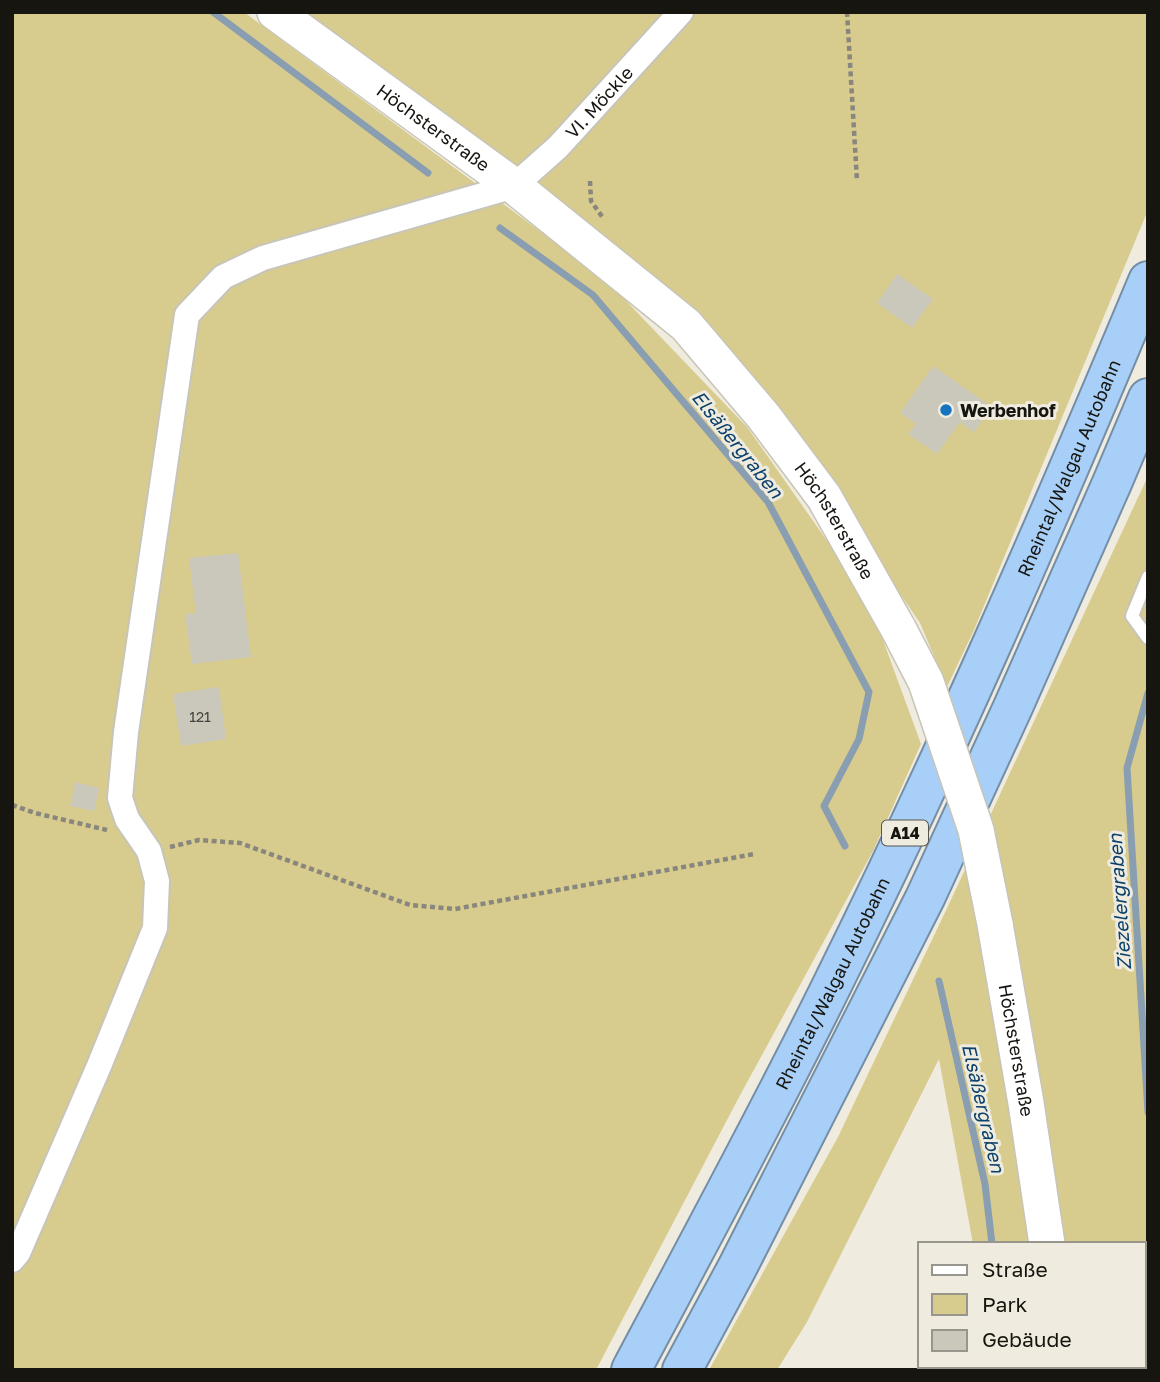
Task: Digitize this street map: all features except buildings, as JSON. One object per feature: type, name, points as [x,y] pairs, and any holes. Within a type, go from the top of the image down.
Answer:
[{"type":"highway","name":"Rheintal/Walgau Autobahn","points":[[631,1370],[834,983],[981,671],[1148,281]]},
{"type":"highway","name":"A14","points":[[682,1370],[737,1268],[925,898],[1013,708],[1148,398]]},
{"type":"main road","name":"Höchsterstraße","points":[[275,12],[514,186],[686,325],[764,417],[824,497],[926,682],[976,830],[1026,1102],[1047,1242]]},
{"type":"street","name":"VI. Möckle","points":[[514,186],[558,147],[681,12]]},
{"type":"street","points":[[12,1260],[18,1253],[99,1066],[155,928],[157,881],[144,844],[127,819],[120,797],[126,732],[187,315],[223,277],[263,258],[514,186]]},
{"type":"lane","points":[[1148,577],[1132,616],[1148,638]]},
{"type":"path","points":[[847,12],[857,181]]},
{"type":"path","points":[[12,805],[144,844],[199,840],[240,843],[410,905],[456,909],[754,855]]},
{"type":"green space","points":[[12,12],[244,12],[606,280],[747,427],[868,599],[921,744],[873,851],[738,1099],[596,1370],[12,1370]]},
{"type":"green space","points":[[294,12],[1148,12],[1148,210],[974,630],[947,687],[920,623],[762,398]]},
{"type":"green space","points":[[1148,476],[1148,1370],[996,1370],[1146,1368],[1146,1242],[973,1242],[939,1059],[807,1322],[777,1370],[709,1370],[838,1137]]},
{"type":"waterway","name":"Elsäßergraben","points":[[213,12],[428,173]]},
{"type":"waterway","name":"Elsäßergraben","points":[[500,228],[593,295],[768,502],[869,692],[859,739],[824,806],[845,846]]},
{"type":"waterway","name":"Ziezelergraben","points":[[1148,693],[1127,768],[1148,1112]]},
{"type":"waterway","name":"Elsäßergraben","points":[[939,981],[985,1184],[992,1242]]},
{"type":"place","name":"Werbenhof","points":[[946,410]]}]
